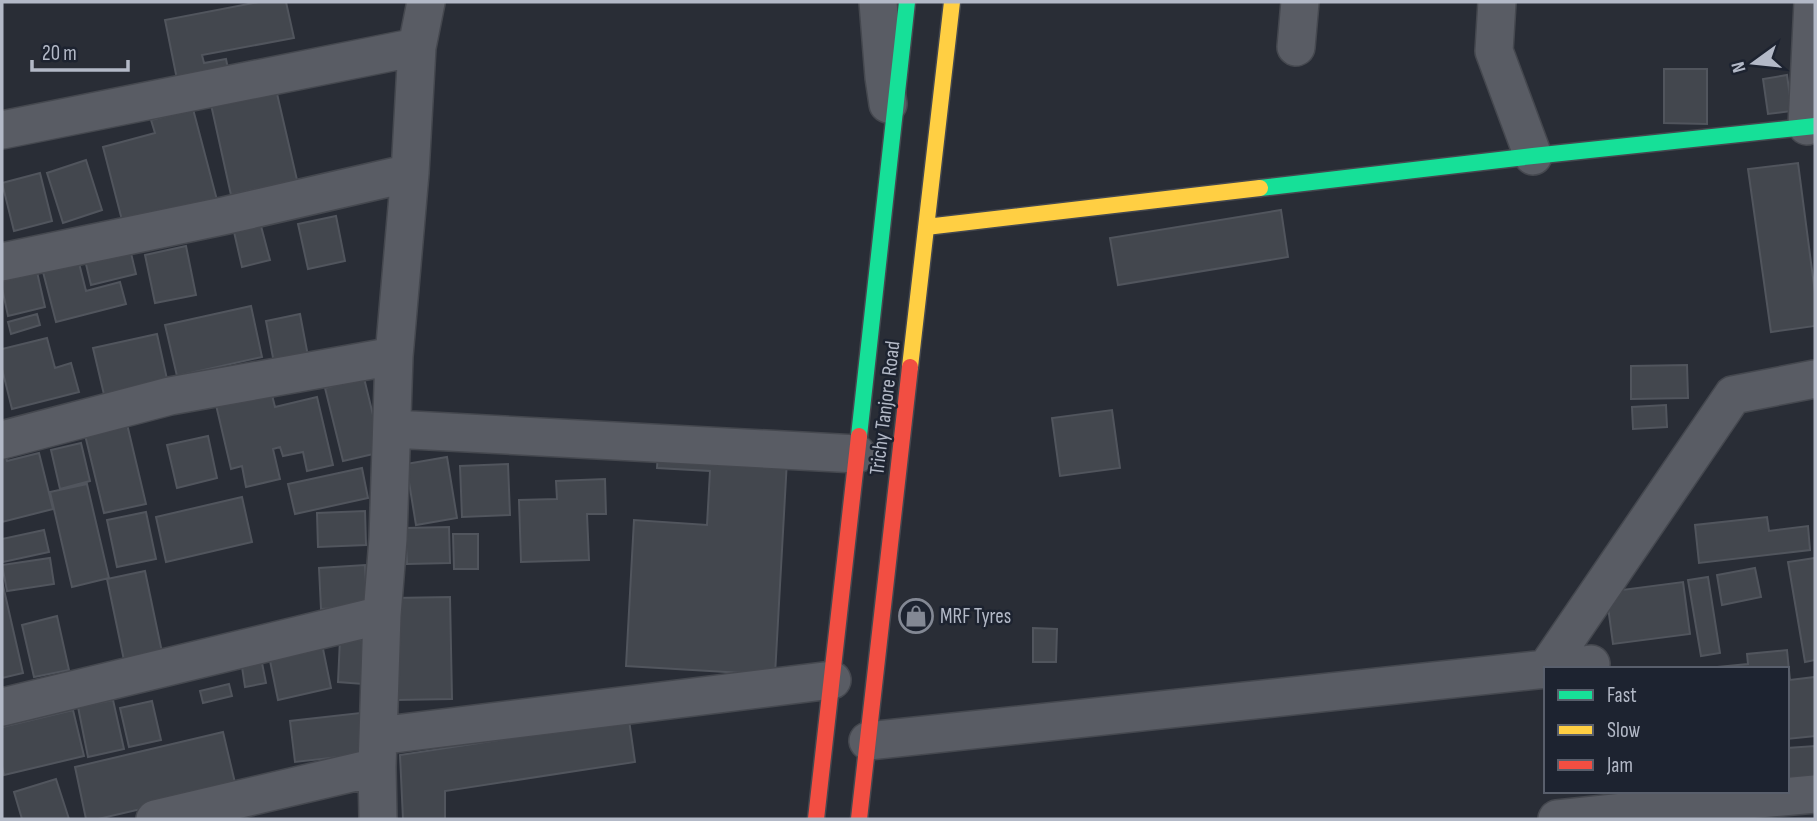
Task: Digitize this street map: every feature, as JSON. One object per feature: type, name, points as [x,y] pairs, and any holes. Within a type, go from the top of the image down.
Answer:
[{"type":"main road","name":"Trichy Tanjore Road","points":[[817,819],[907,2]]},
{"type":"main road","name":"Trichy Tanjore Road","points":[[859,819],[952,2]]},
{"type":"main road","points":[[926,227],[1811,126]]},
{"type":"street","points":[[378,819],[382,615],[388,539],[394,356],[410,173],[417,47],[426,2]]},
{"type":"street","points":[[878,2],[892,136]]},
{"type":"street","points":[[1296,47],[1300,2]]},
{"type":"street","points":[[1497,2],[1494,51],[1533,156]]},
{"type":"street","points":[[1811,126],[1813,2]]},
{"type":"street","points":[[2,130],[417,47]]},
{"type":"street","points":[[2,262],[223,216],[410,173]]},
{"type":"street","points":[[2,440],[170,396],[394,356]]},
{"type":"street","points":[[1548,667],[1733,395],[1815,379]]},
{"type":"street","points":[[391,429],[857,454]]},
{"type":"street","points":[[2,707],[382,615]]},
{"type":"street","points":[[1565,667],[1591,664]]},
{"type":"street","points":[[868,741],[1544,669]]},
{"type":"street","points":[[155,819],[378,751],[832,680]]},
{"type":"street","points":[[1557,819],[1815,794]]},
{"type":"building","points":[[259,2],[286,2],[294,38],[202,55],[204,63],[226,59],[231,84],[180,94],[165,20]]},
{"type":"building","points":[[1664,69],[1707,69],[1707,124],[1664,123]]},
{"type":"building","points":[[1787,75],[1792,111],[1768,114],[1763,79]]},
{"type":"building","points":[[275,85],[297,180],[231,195],[210,100]]},
{"type":"building","points":[[193,109],[217,200],[123,224],[103,147],[155,133],[151,120]]},
{"type":"building","points":[[86,160],[102,210],[63,223],[47,173]]},
{"type":"building","points":[[1798,163],[1815,293],[1815,326],[1771,332],[1748,169]]},
{"type":"building","points":[[40,173],[52,221],[14,231],[2,183]]},
{"type":"building","points":[[1281,210],[1288,257],[1118,285],[1110,238]]},
{"type":"building","points":[[336,216],[345,261],[308,269],[298,224]]},
{"type":"building","points":[[261,226],[270,260],[242,267],[234,232]]},
{"type":"building","points":[[186,246],[196,295],[155,303],[145,255]]},
{"type":"building","points":[[130,249],[136,274],[91,285],[85,260]]},
{"type":"building","points":[[79,263],[86,291],[120,282],[126,304],[56,322],[43,272]]},
{"type":"building","points":[[37,272],[45,307],[8,316],[2,281]]},
{"type":"building","points":[[251,306],[262,357],[177,376],[165,325]]},
{"type":"building","points":[[37,314],[40,325],[11,334],[8,322]]},
{"type":"building","points":[[300,314],[308,356],[274,363],[266,321]]},
{"type":"building","points":[[157,334],[169,388],[106,403],[93,348]]},
{"type":"building","points":[[47,338],[55,368],[71,363],[79,392],[12,409],[2,369],[2,349]]},
{"type":"building","points":[[1687,365],[1688,398],[1631,399],[1631,366]]},
{"type":"building","points":[[364,378],[382,452],[343,461],[325,388]]},
{"type":"building","points":[[271,391],[275,407],[317,397],[333,465],[307,471],[303,452],[283,456],[280,447],[273,449],[280,479],[246,487],[242,466],[231,469],[216,405]]},
{"type":"building","points":[[1666,405],[1667,427],[1633,429],[1632,407]]},
{"type":"building","points":[[1112,410],[1120,468],[1060,476],[1052,418]]},
{"type":"building","points":[[127,424],[146,504],[104,513],[85,435]]},
{"type":"building","points":[[208,436],[217,478],[177,488],[167,445]]},
{"type":"building","points":[[81,443],[90,481],[60,489],[51,450]]},
{"type":"building","points":[[4,451],[7,461],[39,453],[53,509],[2,522]]},
{"type":"building","points":[[658,452],[787,460],[775,675],[626,666],[634,520],[707,525],[710,471],[657,468]]},
{"type":"building","points":[[447,457],[457,518],[416,525],[406,464]]},
{"type":"building","points":[[508,464],[510,515],[462,517],[460,466]]},
{"type":"building","points":[[362,468],[368,498],[295,514],[288,484]]},
{"type":"building","points":[[605,479],[606,514],[587,514],[589,560],[521,562],[519,500],[557,499],[556,481]]},
{"type":"building","points":[[87,484],[109,578],[72,587],[50,492]]},
{"type":"building","points":[[242,497],[252,542],[166,562],[156,517]]},
{"type":"building","points":[[365,511],[366,545],[318,547],[317,513]]},
{"type":"building","points":[[146,512],[156,559],[117,567],[107,520]]},
{"type":"building","points":[[1767,517],[1769,531],[1808,526],[1810,550],[1699,563],[1695,525]]},
{"type":"building","points":[[449,527],[450,563],[407,564],[405,528]]},
{"type":"building","points":[[44,530],[49,552],[3,562],[2,539]]},
{"type":"building","points":[[453,534],[478,534],[478,569],[454,569]]},
{"type":"building","points":[[50,558],[54,584],[7,591],[2,565]]},
{"type":"building","points":[[1815,558],[1815,660],[1805,662],[1788,562]]},
{"type":"building","points":[[365,565],[367,606],[321,609],[319,568]]},
{"type":"building","points":[[1755,568],[1761,597],[1722,605],[1717,575]]},
{"type":"building","points":[[145,571],[163,657],[125,665],[107,579]]},
{"type":"building","points":[[1708,577],[1720,653],[1701,656],[1688,580]]},
{"type":"building","points":[[2,581],[23,673],[2,678]]},
{"type":"building","points":[[1683,582],[1690,634],[1613,644],[1606,592]]},
{"type":"building","points":[[450,597],[452,699],[396,700],[393,598]]},
{"type":"building","points":[[57,616],[69,670],[34,677],[22,625]]},
{"type":"building","points":[[1033,628],[1057,629],[1056,662],[1033,662]]},
{"type":"building","points":[[340,639],[364,640],[363,684],[338,682]]},
{"type":"building","points":[[322,644],[331,688],[278,700],[269,656]]},
{"type":"building","points":[[1787,650],[1789,667],[1716,667],[1748,664],[1747,654]]},
{"type":"building","points":[[262,663],[266,683],[245,687],[242,667]]},
{"type":"building","points":[[1789,670],[1790,680],[1815,677],[1815,736],[1789,739]]},
{"type":"building","points":[[229,684],[232,696],[203,703],[200,691]]},
{"type":"building","points":[[113,700],[124,749],[88,757],[78,707]]},
{"type":"building","points":[[152,701],[161,740],[129,747],[120,708]]},
{"type":"building","points":[[73,710],[84,756],[4,775],[2,727]]},
{"type":"building","points":[[360,713],[365,754],[295,762],[290,721]]},
{"type":"building","points":[[629,720],[635,762],[445,791],[445,819],[403,819],[400,755]]},
{"type":"building","points":[[223,732],[236,787],[98,819],[86,819],[75,767]]},
{"type":"building","points":[[1815,746],[1815,787],[1789,789],[1789,748]]},
{"type":"building","points":[[56,779],[69,819],[22,819],[14,792]]},
{"type":"traffic: fast","points":[[859,436],[907,2]]},
{"type":"traffic: fast","points":[[1260,188],[1815,126]]},
{"type":"traffic: slow","points":[[910,367],[952,2]]},
{"type":"traffic: slow","points":[[926,227],[1260,188]]},
{"type":"traffic: jam","points":[[859,819],[910,367]]},
{"type":"traffic: jam","points":[[816,819],[859,436]]},
{"type":"place","name":"MRF Tyres","points":[[916,616]]}]
